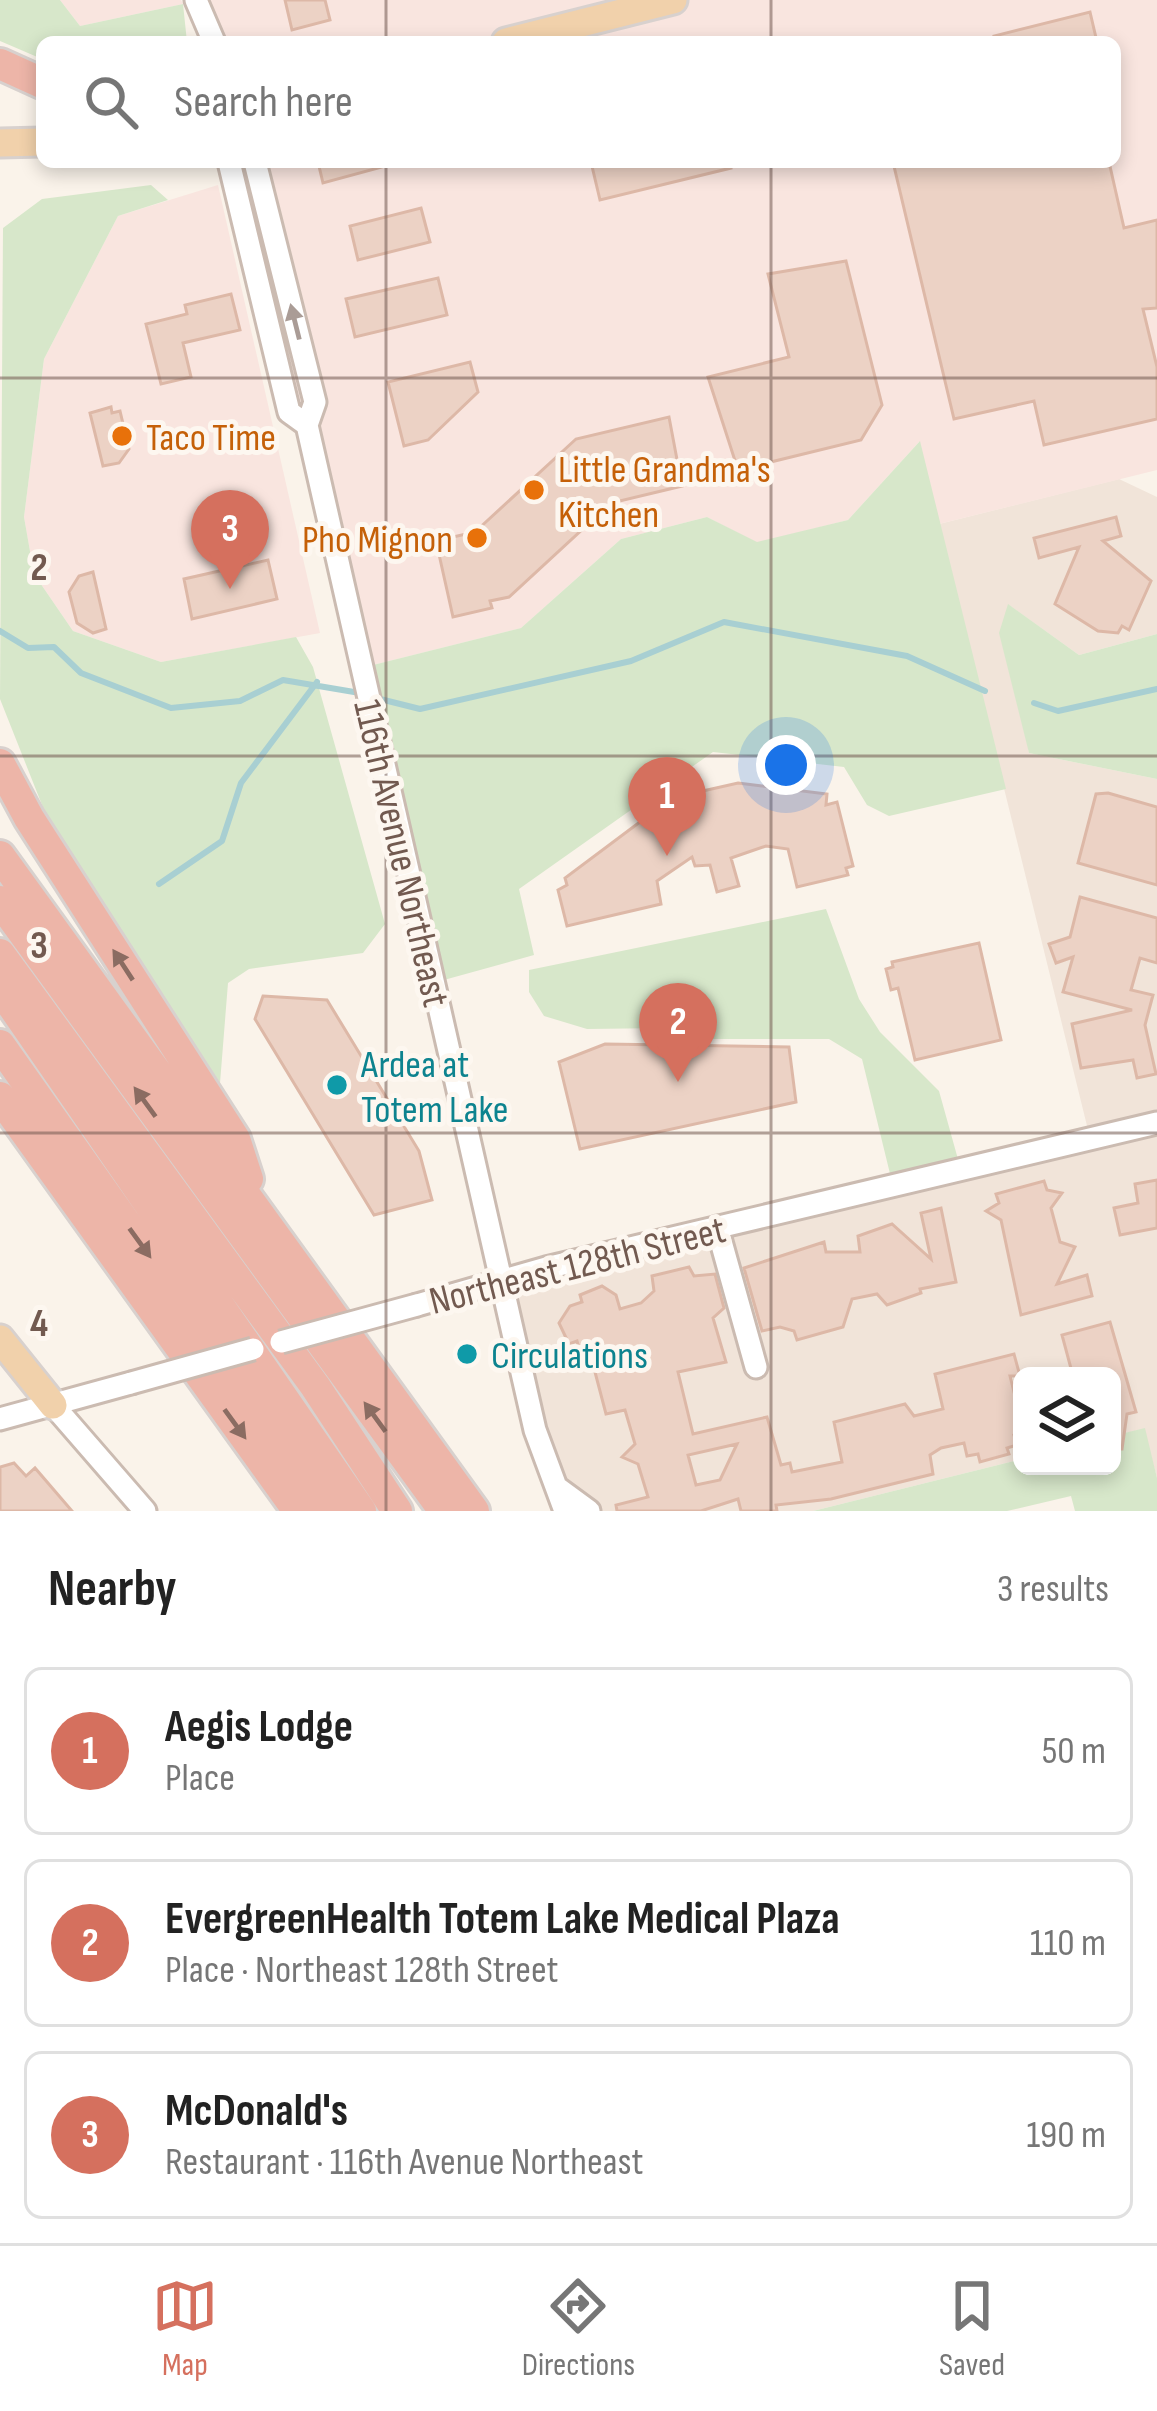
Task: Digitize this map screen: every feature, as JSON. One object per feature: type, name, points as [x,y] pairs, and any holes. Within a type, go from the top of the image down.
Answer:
[{"type":"highway","points":[[0,64],[36,80]]},
{"type":"highway","points":[[0,764],[29,818],[235,1139],[260,1213]]},
{"type":"highway","points":[[0,856],[474,1511]]},
{"type":"highway","points":[[0,901],[444,1511]]},
{"type":"highway","points":[[0,953],[136,1160],[267,1346],[397,1511]]},
{"type":"highway","points":[[0,988],[136,1160]]},
{"type":"highway","points":[[0,1045],[329,1511]]},
{"type":"highway","points":[[0,1097],[298,1511]]},
{"type":"highway","points":[[267,1346],[361,1511]]},
{"type":"main road","points":[[530,36],[673,0]]},
{"type":"main road","points":[[0,143],[36,142]]},
{"type":"main road","points":[[0,1339],[52,1405]]},
{"type":"street","points":[[196,0],[211,36]]},
{"type":"street","name":"116th Avenue Northeast","points":[[230,168],[290,412],[307,425]]},
{"type":"street","name":"116th Avenue Northeast","points":[[256,168],[315,402],[307,425],[501,1280],[536,1430],[562,1500]]},
{"type":"street","name":"Northeast 128th Street","points":[[0,1419],[501,1280],[1157,1123]]},
{"type":"street","points":[[717,1227],[756,1367]]},
{"type":"street","points":[[52,1405],[145,1511]]},
{"type":"street","points":[[562,1500],[589,1511]]},
{"type":"shaded area","points":[[60,0],[181,0],[183,4],[80,26]]},
{"type":"shaded area","points":[[196,0],[1157,0],[1157,470],[939,524],[919,442],[848,520],[757,543],[707,517],[621,539],[521,628],[361,668],[245,168],[1121,168],[1121,36],[211,36]]},
{"type":"shaded area","points":[[218,185],[320,633],[161,662],[73,631],[34,574],[24,517],[44,359],[118,216]]},
{"type":"shaded area","points":[[1119,479],[1157,497],[1157,634],[1079,655],[1009,605],[1029,753],[1157,779],[1157,1478],[1144,1429],[1121,1434],[1121,1367],[1013,1367],[1013,1461],[813,1511],[589,1511],[559,1489],[501,1280],[1090,1138],[939,524]]},
{"type":"green space","points":[[0,0],[60,0],[80,26],[183,4],[186,36],[36,36],[36,56],[0,41]]},
{"type":"green space","points":[[151,185],[168,200],[118,216],[44,359],[24,517],[34,574],[73,631],[161,662],[296,637],[313,667],[385,924],[363,953],[249,969],[228,983],[220,1083],[48,820],[0,699],[3,228],[42,199]]},
{"type":"green space","points":[[920,441],[1006,789],[889,816],[867,805],[844,767],[713,752],[519,889],[534,955],[433,983],[361,668],[521,628],[621,539],[707,517],[757,542],[848,520]]},
{"type":"green space","points":[[1008,604],[1079,655],[1157,634],[1157,779],[1029,753],[999,633]]},
{"type":"green space","points":[[826,909],[859,999],[880,1032],[939,1091],[961,1170],[893,1186],[862,1059],[829,1039],[706,1039],[667,1028],[587,1029],[544,1016],[529,992],[529,970]]},
{"type":"green space","points":[[1145,1428],[1157,1478],[1157,1511],[1075,1511],[1071,1496],[1007,1511],[813,1511],[1013,1461],[1013,1475],[1121,1475],[1121,1434]]},
{"type":"building","points":[[285,0],[325,0],[330,20],[292,30]]},
{"type":"building","points":[[1090,12],[1096,36],[994,36]]},
{"type":"building","points":[[319,168],[378,168],[323,183]]},
{"type":"building","points":[[592,168],[731,168],[600,200]]},
{"type":"building","points":[[894,168],[1110,168],[1124,228],[1157,220],[1157,308],[1143,309],[1157,367],[1157,419],[1044,445],[1034,401],[954,419]]},
{"type":"building","points":[[421,208],[430,242],[358,260],[350,226]]},
{"type":"building","points":[[846,261],[882,405],[861,440],[738,470],[708,377],[789,357],[768,274]]},
{"type":"building","points":[[438,278],[447,315],[355,337],[346,299]]},
{"type":"building","points":[[231,294],[240,330],[183,343],[191,377],[161,384],[146,324],[187,314],[185,305]]},
{"type":"building","points":[[470,362],[478,392],[428,440],[404,446],[388,382]]},
{"type":"building","points":[[111,407],[112,413],[120,411],[129,449],[119,463],[103,466],[90,413]]},
{"type":"building","points":[[669,417],[682,486],[611,503],[509,597],[490,601],[492,608],[453,617],[436,541],[475,532],[576,439]]},
{"type":"building","points":[[1116,517],[1121,536],[1103,541],[1151,581],[1129,630],[1122,626],[1118,633],[1098,631],[1055,604],[1079,547],[1039,558],[1034,538]]},
{"type":"building","points":[[268,560],[277,599],[192,619],[184,579]]},
{"type":"building","points":[[93,572],[106,629],[93,633],[77,623],[69,592],[79,576]]},
{"type":"building","points":[[738,783],[827,794],[826,805],[837,802],[853,866],[846,868],[848,875],[797,887],[788,849],[766,846],[731,858],[739,886],[717,892],[710,865],[695,866],[692,857],[657,881],[661,904],[567,926],[558,890],[567,885],[565,878],[672,798]]},
{"type":"building","points":[[1096,794],[1157,807],[1157,885],[1078,863]]},
{"type":"building","points":[[1080,897],[1157,918],[1157,963],[1140,958],[1131,990],[1153,995],[1145,1025],[1156,1074],[1137,1078],[1133,1060],[1081,1068],[1072,1024],[1132,1010],[1063,992],[1073,957],[1056,963],[1049,944],[1070,937]]},
{"type":"building","points":[[979,943],[1001,1040],[915,1060],[898,988],[891,990],[886,969],[893,967],[892,962]]},
{"type":"building","name":"Ardea at Totem Lake","points":[[263,996],[327,1000],[419,1151],[432,1200],[374,1215],[255,1019]]},
{"type":"building","points":[[605,1044],[789,1047],[796,1102],[580,1149],[559,1062]]},
{"type":"building","points":[[1157,1180],[1157,1228],[1120,1235],[1114,1208],[1138,1203],[1135,1184]]},
{"type":"building","points":[[1044,1181],[1047,1190],[1062,1193],[1051,1208],[1060,1242],[1075,1247],[1057,1284],[1087,1275],[1092,1296],[1021,1315],[1001,1220],[986,1211],[999,1203],[996,1194]]},
{"type":"building","points":[[941,1208],[956,1282],[920,1289],[921,1293],[887,1305],[877,1294],[852,1299],[843,1327],[797,1340],[794,1331],[780,1327],[762,1331],[744,1268],[824,1242],[826,1252],[860,1252],[858,1236],[892,1224],[931,1259],[921,1213]]},
{"type":"building","points":[[689,1267],[694,1276],[715,1274],[724,1308],[713,1318],[726,1362],[678,1372],[693,1434],[767,1417],[781,1465],[790,1463],[792,1472],[842,1462],[834,1422],[905,1404],[914,1416],[943,1409],[935,1374],[1014,1354],[1018,1367],[1010,1376],[1013,1446],[1007,1448],[1009,1454],[980,1462],[978,1454],[967,1456],[964,1443],[941,1448],[930,1455],[933,1474],[831,1499],[776,1505],[777,1511],[741,1511],[738,1499],[701,1511],[617,1511],[616,1505],[648,1497],[638,1464],[622,1457],[635,1444],[625,1410],[606,1414],[590,1353],[581,1356],[577,1341],[569,1344],[559,1323],[570,1306],[582,1302],[580,1295],[602,1286],[616,1295],[620,1309],[641,1303],[654,1291],[652,1276]],"holes":[[[737,1444],[720,1480],[696,1485],[688,1455]]]},
{"type":"building","points":[[1110,1322],[1136,1412],[1127,1414],[1122,1449],[1121,1367],[1071,1367],[1062,1335]]},
{"type":"building","points":[[14,1463],[26,1476],[35,1468],[72,1511],[0,1511],[0,1467]]},
{"type":"waterway","points":[[372,697],[420,709],[631,661],[724,622],[907,656],[985,691]]},
{"type":"waterway","points":[[0,631],[28,648],[54,647],[81,673],[171,708],[240,701],[283,680],[360,693]]},
{"type":"waterway","points":[[159,884],[222,841],[241,783],[317,682]]},
{"type":"waterway","points":[[1034,703],[1058,711],[1157,689]]},
{"type":"place","name":"Taco Time","points":[[122,436]]},
{"type":"place","name":"Little Grandma's Kitchen","points":[[534,490]]},
{"type":"place","name":"Pho Mignon","points":[[477,538]]},
{"type":"place","name":"McDonald's","points":[[230,589]]},
{"type":"place","name":"Aegis Lodge","points":[[667,856]]},
{"type":"place","name":"EvergreenHealth Totem Lake Medical Plaza","points":[[678,1082]]},
{"type":"place","name":"Ardea at Totem Lake","points":[[337,1085]]},
{"type":"place","name":"Circulations","points":[[467,1354]]}]
